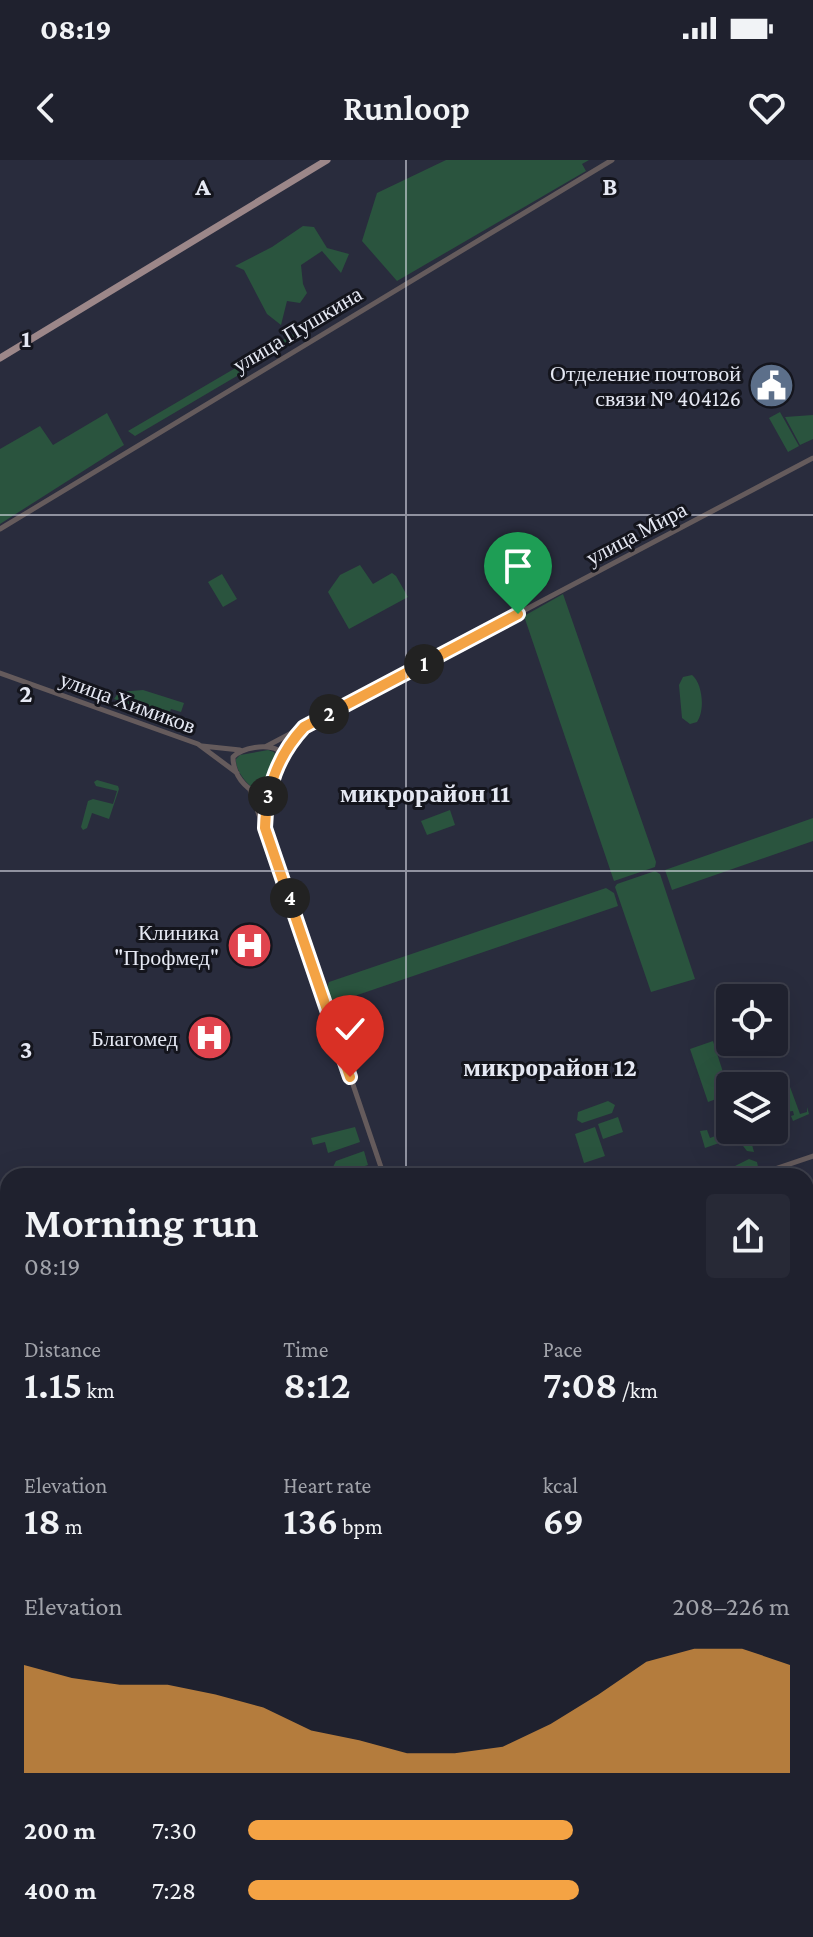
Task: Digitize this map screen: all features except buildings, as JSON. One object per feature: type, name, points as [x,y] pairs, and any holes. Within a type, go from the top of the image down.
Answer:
[{"type":"main road","points":[[0,358],[327,160]]},
{"type":"street","name":"улица Пушкина","points":[[0,529],[612,160]]},
{"type":"street","name":"улица Мира","points":[[265,747],[813,458]]},
{"type":"street","name":"улица Химиков","points":[[0,673],[200,745],[245,750]]},
{"type":"street","name":"улица Мира","points":[[281,757],[304,727]]},
{"type":"street","name":"улица Химиков","points":[[200,745],[237,773]]},
{"type":"street","points":[[265,828],[270,788],[281,757],[278,750],[265,747],[236,753],[233,757],[237,773],[250,790],[265,828],[381,1168]]},
{"type":"street","points":[[250,790],[261,794],[270,788]]},
{"type":"street","points":[[778,1168],[813,1156]]},
{"type":"green space","points":[[446,160],[589,160],[582,164],[586,171],[397,281],[362,241],[377,193]]},
{"type":"green space","points":[[303,226],[314,227],[327,248],[349,254],[341,273],[322,251],[301,265],[307,293],[300,303],[287,301],[281,325],[267,314],[244,270],[235,266]]},
{"type":"green space","points":[[295,333],[298,340],[135,436],[128,431]]},
{"type":"green space","points":[[780,412],[799,446],[788,452],[769,418]]},
{"type":"green space","points":[[107,413],[124,445],[0,524],[0,449],[40,426],[53,445]]},
{"type":"green space","points":[[813,415],[813,439],[800,445],[785,417]]},
{"type":"green space","points":[[360,565],[373,584],[392,573],[408,597],[349,629],[328,592],[340,575]]},
{"type":"green space","points":[[222,574],[237,599],[223,607],[208,582]]},
{"type":"green space","points":[[563,594],[656,862],[655,867],[614,881],[524,616]]},
{"type":"green space","points":[[692,675],[701,691],[702,705],[697,722],[690,724],[682,718],[679,685],[683,677]]},
{"type":"green space","points":[[143,690],[184,703],[181,712],[171,709],[168,717],[114,699],[119,692]]},
{"type":"green space","points":[[127,706],[167,720],[165,726],[125,712]]},
{"type":"green space","points":[[268,750],[274,752],[277,758],[266,788],[260,792],[244,778],[236,759],[240,755]]},
{"type":"green space","points":[[97,780],[119,789],[109,819],[92,813],[87,828],[83,830],[81,827],[88,801],[93,799],[113,804],[117,791],[96,786],[94,782]]},
{"type":"green space","points":[[450,810],[455,825],[427,835],[421,821]]},
{"type":"green space","points":[[813,818],[813,841],[672,890],[665,870]]},
{"type":"green space","points":[[655,871],[660,874],[695,979],[651,992],[615,887]]},
{"type":"green space","points":[[606,888],[614,893],[618,906],[331,1004],[326,991],[329,982]]},
{"type":"green space","points":[[713,1041],[723,1072],[716,1072],[716,1099],[708,1102],[690,1049]]},
{"type":"green space","points":[[788,1088],[800,1114],[807,1112],[807,1107],[809,1114],[793,1121],[793,1111],[788,1112]]},
{"type":"green space","points":[[608,1101],[615,1105],[612,1113],[582,1123],[577,1120],[578,1112]]},
{"type":"green space","points":[[618,1117],[623,1132],[603,1139],[598,1124]]},
{"type":"green space","points":[[355,1127],[360,1142],[328,1153],[325,1142],[313,1145],[311,1138]]},
{"type":"green space","points":[[595,1127],[605,1156],[584,1163],[575,1134]]},
{"type":"green space","points":[[707,1130],[710,1138],[716,1136],[716,1144],[705,1148],[700,1131]]},
{"type":"green space","points":[[742,1144],[752,1144],[754,1152],[747,1151]]},
{"type":"green space","points":[[364,1151],[368,1165],[332,1168],[336,1161]]},
{"type":"green space","points":[[749,1159],[757,1162],[758,1167],[755,1168],[731,1168]]},
{"type":"place","name":"Отделение почтовой связи № 404126","points":[[772,386]]},
{"type":"place","name":"Клиника \"Профмед\"","points":[[250,945]]},
{"type":"place","name":"Благомед","points":[[209,1038]]},
{"type":"district","name":"микрорайон 11","points":[[425,793]]},
{"type":"district","name":"микрорайон 12","points":[[550,1067]]},
{"type":"route","points":[[350,1077],[265,828],[270,788],[281,757],[304,727],[518,614]]}]
